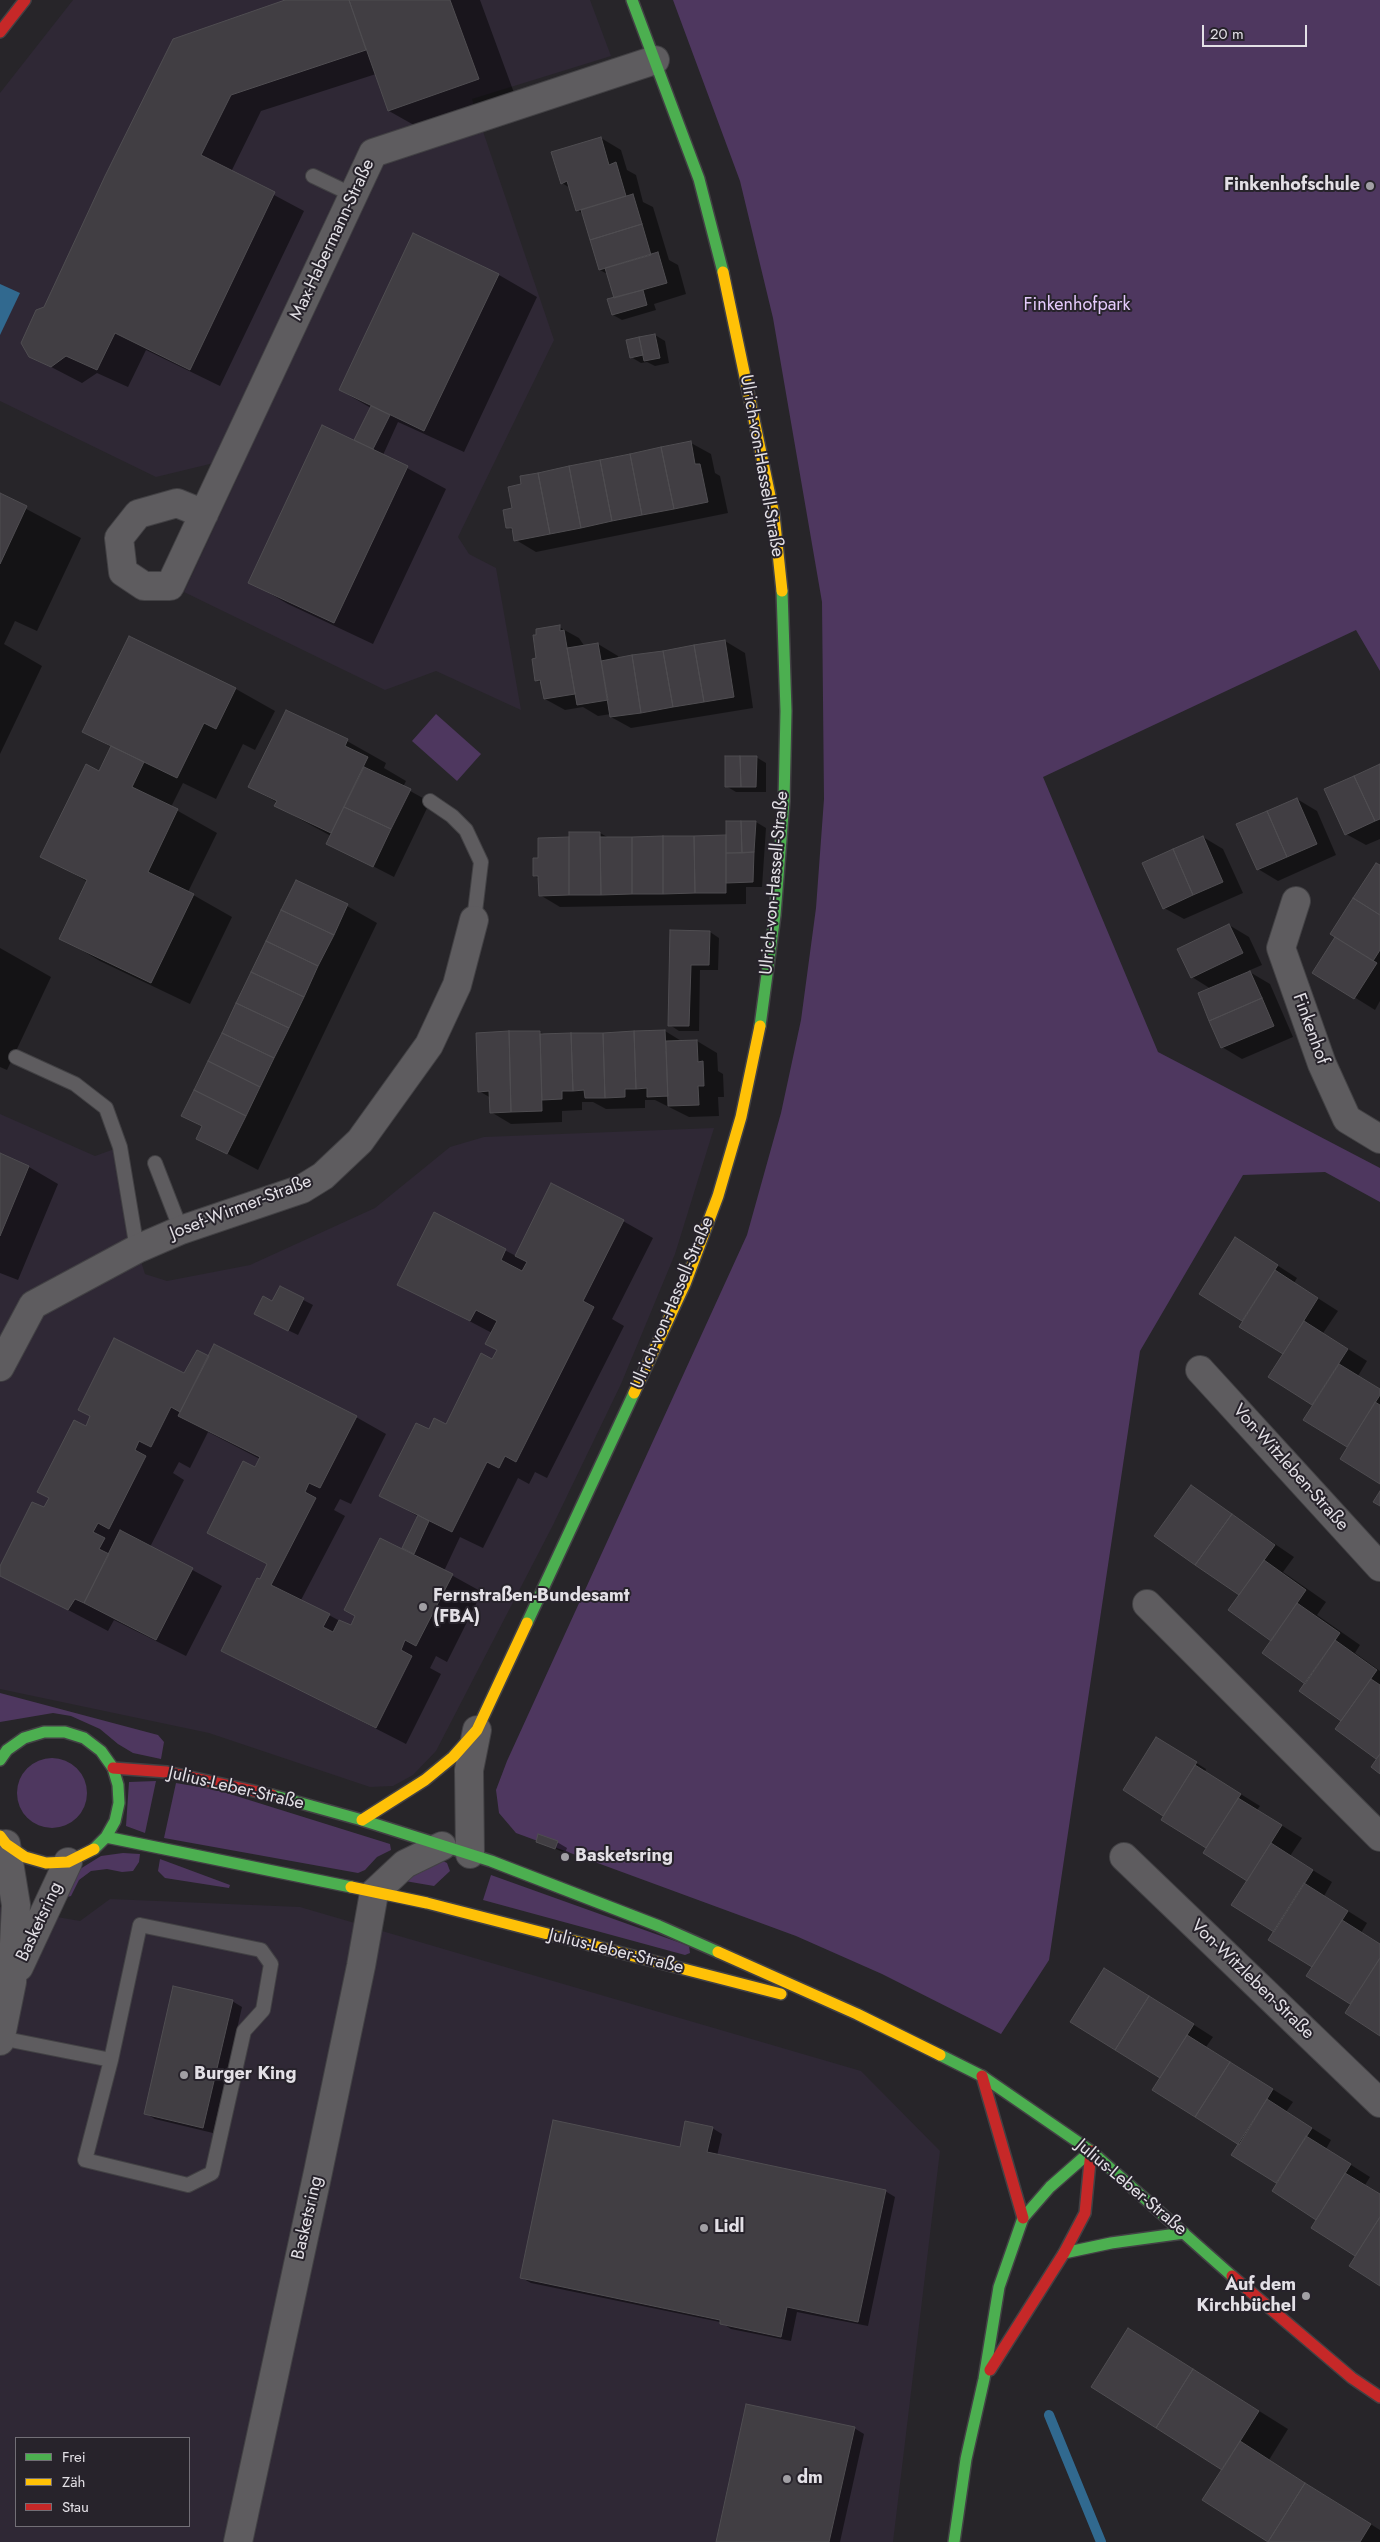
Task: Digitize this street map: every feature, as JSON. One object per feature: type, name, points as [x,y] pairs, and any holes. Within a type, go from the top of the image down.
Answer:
[{"type":"street","points":[[0,32],[25,0]]},
{"type":"street","name":"Ulrich-von-Hassell-Straße","points":[[470,1854],[469,1770],[477,1730],[685,1284],[718,1196],[741,1116],[762,1018],[775,915],[784,801],[786,710],[784,624],[774,515],[726,280],[699,179],[632,0]]},
{"type":"street","name":"Max-Habermann-Straße","points":[[204,514],[373,153],[655,60]]},
{"type":"street","name":"Finkenhof","points":[[1296,902],[1281,948],[1322,1064],[1347,1119],[1380,1139]]},
{"type":"street","name":"Josef-Wirmer-Straße","points":[[0,1367],[33,1305],[137,1249],[181,1230],[302,1189],[323,1176],[360,1141],[429,1044],[457,985],[474,920]]},
{"type":"street","name":"Von-Witzleben-Straße","points":[[1200,1370],[1380,1567]]},
{"type":"street","points":[[1147,1604],[1380,1836]]},
{"type":"street","name":"Ulrich-von-Hassell-Straße","points":[[362,1820],[425,1780],[453,1757],[477,1730]]},
{"type":"street","points":[[0,1760],[4,1748],[24,1738],[44,1732],[65,1732],[84,1738],[101,1751],[113,1768],[118,1785],[119,1803],[115,1821],[106,1838],[89,1853],[68,1862],[46,1863],[24,1857],[3,1840]]},
{"type":"street","name":"Julius-Leber-Straße","points":[[113,1768],[167,1772],[248,1788],[362,1820],[470,1854],[659,1926],[857,2014],[982,2076],[1091,2151],[1287,2324],[1352,2378],[1380,2397]]},
{"type":"street","name":"Julius-Leber-Straße","points":[[106,1838],[427,1903],[857,2014]]},
{"type":"street","name":"Basketsring","points":[[0,2040],[12,1982],[16,1905],[3,1840]]},
{"type":"street","points":[[374,1893],[405,1864],[442,1846]]},
{"type":"street","name":"Von-Witzleben-Straße","points":[[1124,1857],[1380,2103]]},
{"type":"street","name":"Basketsring","points":[[12,1982],[68,1862]]},
{"type":"street","name":"Basketsring","points":[[238,2542],[318,2172],[361,1966],[374,1893]]},
{"type":"street","points":[[982,2076],[1024,2218]]},
{"type":"street","points":[[954,2542],[966,2459],[984,2379],[999,2287],[1024,2218],[1050,2187],[1091,2151]]},
{"type":"street","points":[[984,2379],[1064,2253],[1085,2213],[1091,2151]]},
{"type":"street","points":[[1064,2253],[1111,2243],[1184,2233]]},
{"type":"lane","points":[[313,176],[353,195]]},
{"type":"lane","points":[[430,801],[452,816],[466,830],[481,862],[474,920]]},
{"type":"lane","points":[[16,1057],[75,1084],[106,1108],[120,1147],[137,1249]]},
{"type":"lane","points":[[155,1163],[181,1230]]},
{"type":"lane","points":[[140,1925],[261,1950],[271,1964],[263,2010],[244,2031],[212,2173],[188,2185],[85,2160],[111,2060],[140,1925]]},
{"type":"lane","points":[[0,2040],[111,2060]]},
{"type":"shaded area","points":[[73,0],[590,0],[611,56],[472,99],[554,340],[458,537],[469,554],[496,568],[521,710],[436,671],[385,690],[184,592],[240,472],[218,462],[156,477],[0,401],[0,93]]},
{"type":"shaded area","points":[[0,1114],[95,1156],[120,1147],[137,1249],[145,1274],[167,1281],[250,1265],[375,1208],[450,1147],[484,1137],[714,1128],[675,1254],[621,1384],[553,1525],[436,1751],[413,1775],[393,1786],[370,1787],[209,1733],[0,1689]]},
{"type":"shaded area","points":[[110,1899],[300,1907],[861,2071],[940,2151],[893,2542],[0,2542],[0,1907],[80,1921]]},
{"type":"green space","name":"Finkenhofpark","points":[[673,0],[1380,0],[1380,671],[1356,630],[1043,777],[1158,1052],[1380,1168],[1380,1202],[1325,1172],[1243,1175],[1140,1351],[1049,1960],[1001,2034],[882,1974],[796,1936],[516,1833],[499,1813],[496,1790],[507,1761],[747,1235],[781,1113],[801,1020],[816,908],[824,799],[822,602],[773,318],[740,181]]},
{"type":"green space","points":[[436,714],[481,754],[457,781],[412,741]]},
{"type":"green space","points":[[0,1693],[158,1735],[164,1742],[161,1759],[133,1753],[118,1744],[100,1729],[71,1716],[53,1713],[0,1722]]},
{"type":"green space","points":[[52,1758],[65,1761],[77,1768],[84,1780],[87,1793],[84,1806],[77,1818],[65,1825],[52,1828],[39,1825],[27,1818],[20,1806],[17,1793],[20,1780],[27,1768],[39,1761]]},
{"type":"green space","points":[[156,1781],[145,1833],[126,1826],[129,1782]]},
{"type":"green space","points":[[176,1783],[217,1790],[390,1844],[391,1850],[377,1857],[365,1870],[358,1873],[164,1838]]},
{"type":"green space","points":[[123,1853],[140,1854],[139,1862],[133,1871],[122,1872],[107,1869],[91,1871],[79,1880],[71,1896],[63,1898],[72,1874],[101,1856]]},
{"type":"green space","points":[[160,1859],[230,1885],[229,1888],[165,1878],[158,1871]]},
{"type":"green space","points":[[439,1859],[447,1863],[450,1871],[434,1886],[405,1881],[402,1875]]},
{"type":"green space","points":[[491,1875],[689,1946],[690,1953],[685,1955],[483,1900]]},
{"type":"water","points":[[0,284],[20,293],[0,335]]},
{"type":"building","points":[[285,0],[349,0],[366,50],[231,95],[201,155],[275,192],[190,370],[115,333],[97,370],[66,356],[51,367],[29,357],[21,343],[36,310],[44,307],[105,176],[173,39]]},
{"type":"building","points":[[349,0],[450,0],[479,79],[388,111]]},
{"type":"building","points":[[601,137],[609,165],[616,162],[626,196],[576,211],[567,181],[561,184],[551,152]]},
{"type":"building","points":[[633,194],[642,224],[590,240],[581,210]]},
{"type":"building","points":[[642,224],[651,255],[599,270],[590,240]]},
{"type":"building","points":[[413,233],[499,274],[424,431],[339,390]]},
{"type":"building","points":[[658,252],[667,283],[614,298],[605,268]]},
{"type":"building","points":[[643,290],[647,305],[612,315],[607,299]]},
{"type":"building","points":[[655,334],[660,358],[644,361],[639,337]]},
{"type":"building","points":[[639,337],[643,355],[630,358],[626,340]]},
{"type":"building","points":[[371,406],[390,415],[373,449],[354,440]]},
{"type":"building","points":[[322,425],[408,466],[334,623],[248,583]]},
{"type":"building","points":[[691,441],[695,464],[700,464],[708,502],[674,509],[661,447]]},
{"type":"building","points":[[661,447],[674,509],[642,515],[630,454]]},
{"type":"building","points":[[630,454],[642,515],[612,521],[600,460]]},
{"type":"building","points":[[600,460],[612,521],[581,528],[569,466]]},
{"type":"building","points":[[569,466],[581,528],[550,534],[538,473]]},
{"type":"building","points":[[538,473],[550,534],[514,541],[512,528],[506,528],[503,510],[512,508],[508,487],[521,484],[520,476]]},
{"type":"building","points":[[0,493],[27,506],[0,564]]},
{"type":"building","points":[[560,625],[560,631],[564,630],[575,694],[544,699],[540,680],[535,681],[532,659],[536,658],[533,635],[536,635],[536,629]]},
{"type":"building","points":[[129,636],[236,688],[216,729],[204,723],[177,778],[82,732]]},
{"type":"building","points":[[725,640],[734,697],[704,702],[694,645]]},
{"type":"building","points":[[598,643],[608,700],[577,705],[567,648]]},
{"type":"building","points":[[694,645],[704,702],[673,707],[663,651]]},
{"type":"building","points":[[663,651],[673,707],[641,713],[632,655]]},
{"type":"building","points":[[632,655],[641,713],[610,717],[601,661]]},
{"type":"building","points":[[286,710],[348,739],[345,746],[368,757],[331,833],[274,806],[277,801],[248,787]]},
{"type":"building","points":[[111,746],[144,762],[132,787],[178,809],[148,872],[194,894],[151,983],[59,939],[87,880],[40,857],[86,764],[99,771]]},
{"type":"building","points":[[725,756],[740,756],[741,787],[725,787]]},
{"type":"building","points":[[740,756],[757,756],[756,787],[741,787]]},
{"type":"building","points":[[1380,764],[1380,819],[1375,821],[1354,776]]},
{"type":"building","points":[[364,767],[411,789],[391,829],[344,807]]},
{"type":"building","points":[[1354,776],[1375,821],[1345,835],[1324,789]]},
{"type":"building","points":[[1297,798],[1317,844],[1287,857],[1267,811]]},
{"type":"building","points":[[344,807],[391,829],[373,867],[326,844]]},
{"type":"building","points":[[1267,811],[1287,857],[1257,870],[1236,824]]},
{"type":"building","points":[[726,821],[741,821],[742,853],[726,853]]},
{"type":"building","points":[[741,821],[756,821],[754,852],[742,853]]},
{"type":"building","points":[[569,832],[600,832],[601,895],[569,895]]},
{"type":"building","points":[[726,835],[726,893],[695,893],[694,836]]},
{"type":"building","points":[[663,836],[694,836],[695,893],[663,894]]},
{"type":"building","points":[[663,836],[663,894],[632,894],[632,837]]},
{"type":"building","points":[[1203,836],[1223,882],[1193,895],[1173,849]]},
{"type":"building","points":[[569,837],[569,895],[539,896],[538,876],[533,876],[533,858],[538,858],[538,838]]},
{"type":"building","points":[[600,837],[632,837],[632,894],[601,895]]},
{"type":"building","points":[[1173,849],[1193,895],[1163,909],[1142,863]]},
{"type":"building","points":[[754,852],[753,882],[726,883],[726,853]]},
{"type":"building","points":[[1376,863],[1380,865],[1380,915],[1353,898]]},
{"type":"building","points":[[296,880],[348,904],[334,935],[281,910]]},
{"type":"building","points":[[1353,898],[1380,915],[1380,950],[1373,961],[1330,934]]},
{"type":"building","points":[[281,910],[334,935],[318,966],[266,941]]},
{"type":"building","points":[[1229,924],[1243,953],[1191,978],[1177,949]]},
{"type":"building","points":[[670,930],[710,931],[709,965],[691,965],[689,1026],[668,1026]]},
{"type":"building","points":[[1335,937],[1377,963],[1354,999],[1312,973]]},
{"type":"building","points":[[266,941],[318,966],[304,997],[251,972]]},
{"type":"building","points":[[1250,971],[1262,998],[1209,1021],[1198,993]]},
{"type":"building","points":[[251,972],[304,997],[289,1028],[236,1003]]},
{"type":"building","points":[[1262,998],[1274,1026],[1221,1048],[1209,1021]]},
{"type":"building","points":[[236,1003],[289,1028],[274,1058],[222,1033]]},
{"type":"building","points":[[665,1030],[668,1096],[647,1097],[647,1088],[636,1089],[634,1031]]},
{"type":"building","points":[[509,1031],[540,1031],[542,1111],[511,1112]]},
{"type":"building","points":[[509,1031],[511,1112],[490,1113],[489,1091],[478,1092],[476,1033]]},
{"type":"building","points":[[634,1031],[636,1089],[625,1089],[625,1097],[605,1098],[603,1033]]},
{"type":"building","points":[[222,1033],[274,1058],[260,1087],[208,1061]]},
{"type":"building","points":[[571,1033],[603,1033],[605,1098],[585,1098],[584,1090],[573,1091]]},
{"type":"building","points":[[571,1033],[573,1091],[562,1091],[562,1099],[542,1100],[540,1034]]},
{"type":"building","points":[[697,1040],[698,1062],[703,1061],[704,1086],[698,1086],[699,1105],[668,1106],[666,1041]]},
{"type":"building","points":[[208,1061],[260,1087],[246,1116],[194,1090]]},
{"type":"building","points":[[194,1090],[246,1116],[227,1154],[196,1139],[202,1126],[181,1116]]},
{"type":"building","points":[[0,1153],[29,1166],[0,1236]]},
{"type":"building","points":[[551,1183],[624,1220],[583,1301],[594,1307],[516,1462],[505,1456],[499,1468],[487,1462],[452,1532],[379,1496],[416,1423],[429,1429],[434,1418],[446,1424],[481,1353],[492,1359],[497,1350],[485,1344],[497,1321],[476,1310],[470,1321],[397,1285],[434,1212],[506,1249],[501,1260],[522,1271],[527,1262],[515,1256]]},
{"type":"building","points":[[1235,1237],[1278,1265],[1242,1321],[1199,1294]]},
{"type":"building","points":[[1275,1270],[1318,1298],[1283,1354],[1239,1327]]},
{"type":"building","points":[[280,1286],[304,1298],[288,1331],[254,1314],[263,1296],[272,1301]]},
{"type":"building","points":[[1304,1321],[1348,1349],[1312,1405],[1268,1377]]},
{"type":"building","points":[[114,1338],[184,1373],[197,1350],[209,1356],[180,1412],[171,1407],[151,1447],[139,1441],[135,1450],[146,1456],[109,1529],[98,1523],[93,1532],[105,1538],[99,1549],[109,1554],[84,1603],[75,1599],[68,1610],[0,1576],[0,1566],[32,1502],[44,1507],[49,1498],[37,1492],[74,1420],[86,1426],[90,1416],[78,1410]]},
{"type":"building","points":[[214,1344],[357,1416],[320,1488],[309,1483],[305,1492],[316,1498],[271,1585],[330,1614],[323,1627],[333,1632],[339,1620],[351,1625],[355,1616],[344,1610],[380,1538],[453,1574],[416,1646],[405,1640],[401,1650],[412,1656],[376,1728],[221,1651],[257,1578],[260,1579],[267,1564],[207,1533],[243,1461],[255,1467],[260,1457],[178,1416]]},
{"type":"building","points":[[1339,1364],[1380,1389],[1380,1395],[1347,1447],[1303,1420]]},
{"type":"building","points":[[1375,1402],[1380,1405],[1380,1484],[1340,1459]]},
{"type":"building","points":[[1191,1485],[1232,1514],[1195,1565],[1154,1536]]},
{"type":"building","points":[[1380,1491],[1380,1506],[1373,1502]]},
{"type":"building","points":[[1232,1514],[1275,1545],[1239,1595],[1195,1565]]},
{"type":"building","points":[[418,1515],[429,1521],[414,1554],[402,1548]]},
{"type":"building","points":[[120,1530],[193,1568],[156,1640],[84,1603]]},
{"type":"building","points":[[1264,1560],[1306,1590],[1271,1641],[1228,1610]]},
{"type":"building","points":[[1297,1603],[1340,1633],[1305,1684],[1262,1653]]},
{"type":"building","points":[[1335,1640],[1377,1670],[1341,1721],[1299,1691]]},
{"type":"building","points":[[1371,1679],[1380,1685],[1380,1754],[1376,1759],[1335,1729]]},
{"type":"building","points":[[1156,1737],[1197,1762],[1163,1816],[1123,1790]]},
{"type":"building","points":[[1380,1754],[1380,1774],[1371,1767]]},
{"type":"building","points":[[1195,1765],[1241,1794],[1206,1848],[1161,1820]]},
{"type":"building","points":[[1238,1798],[1282,1825],[1247,1881],[1203,1853]]},
{"type":"building","points":[[538,1834],[558,1841],[555,1849],[536,1842]]},
{"type":"building","points":[[1271,1843],[1313,1870],[1274,1932],[1231,1905]]},
{"type":"building","points":[[1304,1883],[1348,1911],[1312,1967],[1268,1940]]},
{"type":"building","points":[[1342,1920],[1380,1944],[1380,1958],[1350,2004],[1306,1976]]},
{"type":"building","points":[[1380,1958],[1380,2036],[1345,2013]]},
{"type":"building","points":[[1104,1968],[1149,1996],[1115,2050],[1070,2022]]},
{"type":"building","name":"Burger King","points":[[173,1986],[233,2000],[203,2128],[144,2114]]},
{"type":"building","points":[[1149,1996],[1194,2024],[1160,2078],[1115,2050]]},
{"type":"building","points":[[1187,2035],[1230,2062],[1195,2117],[1152,2090]]},
{"type":"building","points":[[1230,2062],[1273,2089],[1239,2145],[1195,2117]]},
{"type":"building","points":[[1267,2099],[1312,2128],[1276,2183],[1231,2155]]},
{"type":"building","name":"Lidl","points":[[553,2120],[680,2147],[685,2121],[713,2127],[707,2152],[886,2190],[858,2322],[787,2307],[781,2337],[720,2324],[720,2320],[520,2278]]},
{"type":"building","points":[[1306,2136],[1351,2164],[1316,2220],[1272,2191]]},
{"type":"building","points":[[1345,2173],[1380,2194],[1380,2217],[1355,2256],[1311,2228]]},
{"type":"building","points":[[1380,2217],[1380,2286],[1349,2266]]},
{"type":"building","points":[[1128,2328],[1193,2369],[1156,2428],[1091,2387]]},
{"type":"building","points":[[1193,2369],[1259,2411],[1222,2470],[1156,2428]]},
{"type":"building","name":"dm","points":[[746,2404],[855,2427],[829,2542],[716,2542]]},
{"type":"building","points":[[1240,2441],[1305,2483],[1268,2542],[1202,2500]]},
{"type":"building","points":[[1305,2483],[1371,2524],[1360,2542],[1268,2542]]},
{"type":"waterway","points":[[1049,2415],[1101,2542]]},
{"type":"traffic: fast","points":[[632,0],[699,179],[723,272]]},
{"type":"traffic: fast","points":[[760,1026],[775,915],[784,801],[786,711],[782,591]]},
{"type":"traffic: fast","points":[[527,1623],[634,1393]]},
{"type":"traffic: fast","points":[[0,1760],[7,1750],[24,1738],[44,1732],[65,1732],[84,1738],[101,1751],[113,1768],[118,1785],[119,1803],[115,1821],[106,1837],[94,1849]]},
{"type":"traffic: fast","points":[[272,1795],[362,1820],[491,1861],[659,1926],[718,1952]]},
{"type":"traffic: fast","points":[[106,1837],[351,1887]]},
{"type":"traffic: fast","points":[[940,2055],[982,2076],[1091,2151],[1232,2276]]},
{"type":"traffic: fast","points":[[954,2542],[966,2459],[984,2379],[999,2287],[1023,2218],[1050,2187],[1091,2151]]},
{"type":"traffic: fast","points":[[1064,2253],[1111,2243],[1184,2233]]},
{"type":"traffic: slow","points":[[723,272],[774,515],[782,591]]},
{"type":"traffic: slow","points":[[634,1393],[685,1284],[718,1196],[741,1117],[760,1026]]},
{"type":"traffic: slow","points":[[362,1820],[425,1780],[453,1757],[477,1730],[527,1623]]},
{"type":"traffic: slow","points":[[0,1836],[6,1844],[25,1857],[46,1863],[68,1862],[94,1849]]},
{"type":"traffic: slow","points":[[351,1887],[427,1903],[781,1994]]},
{"type":"traffic: slow","points":[[718,1952],[857,2014],[940,2055]]},
{"type":"traffic: jam","points":[[0,32],[25,0]]},
{"type":"traffic: jam","points":[[113,1768],[167,1772],[272,1795]]},
{"type":"traffic: jam","points":[[982,2076],[1023,2218]]},
{"type":"traffic: jam","points":[[990,2370],[1064,2253],[1085,2213],[1091,2151]]},
{"type":"traffic: jam","points":[[1232,2276],[1352,2378],[1380,2397]]},
{"type":"place","name":"Finkenhofschule","points":[[1370,186]]},
{"type":"place","name":"Fernstraßen-Bundesamt (FBA)","points":[[423,1607]]},
{"type":"place","name":"Basketsring","points":[[565,1857]]},
{"type":"place","name":"Burger King","points":[[184,2075]]},
{"type":"place","name":"Lidl","points":[[704,2228]]},
{"type":"place","name":"Auf dem Kirchbüchel","points":[[1306,2296]]},
{"type":"place","name":"dm","points":[[787,2479]]}]
